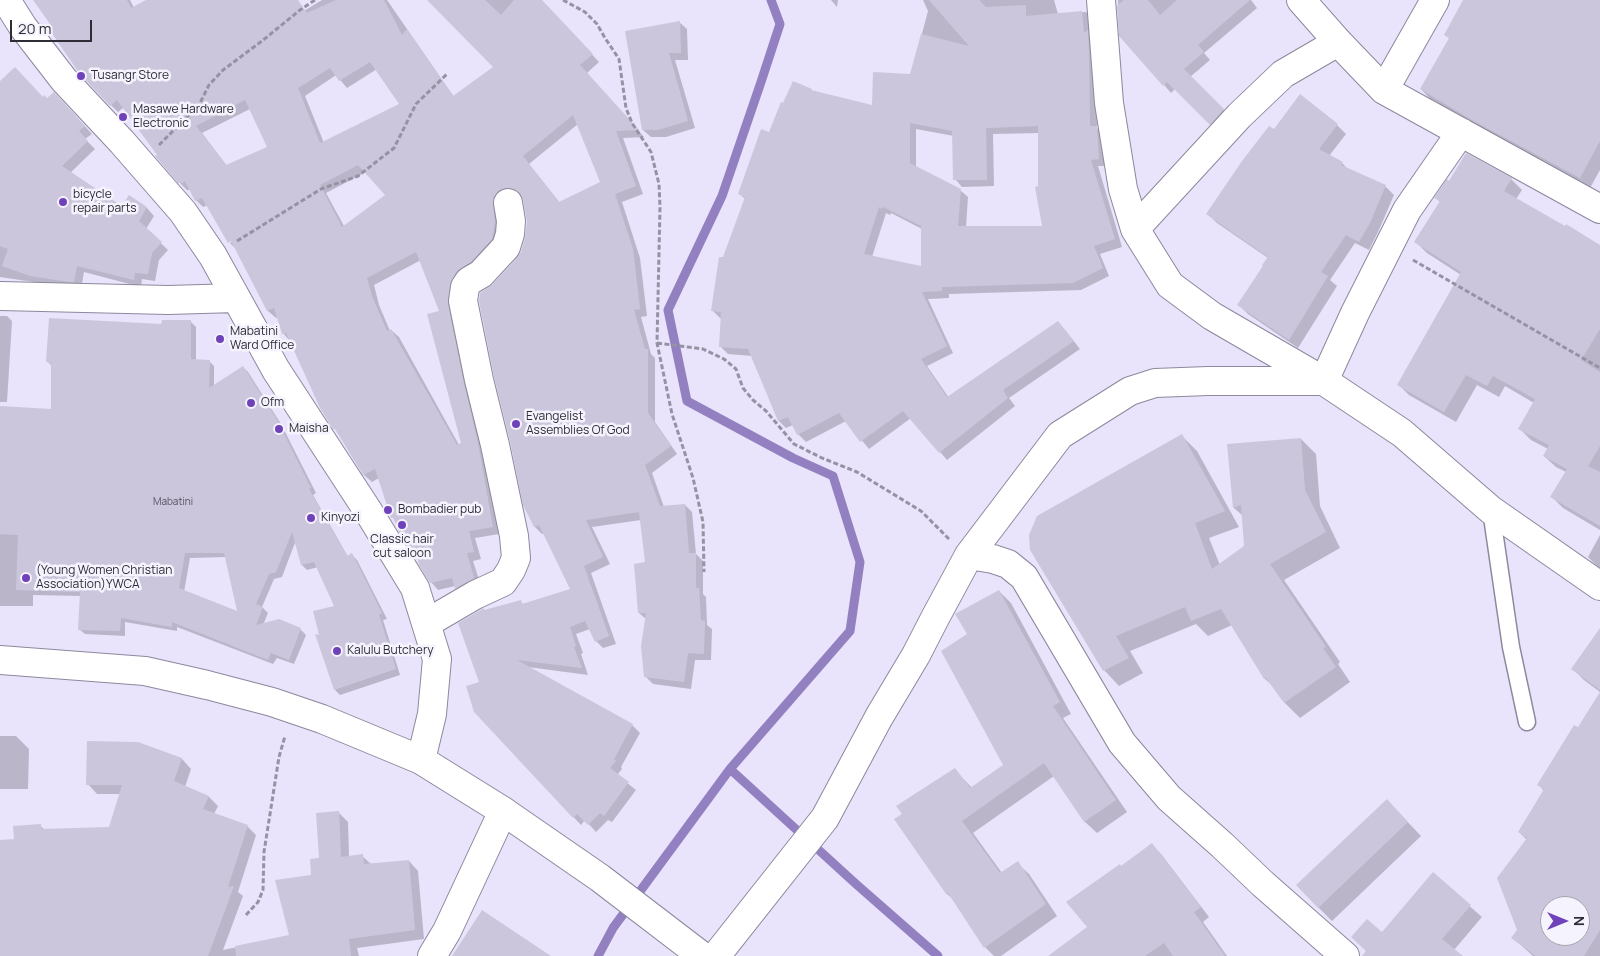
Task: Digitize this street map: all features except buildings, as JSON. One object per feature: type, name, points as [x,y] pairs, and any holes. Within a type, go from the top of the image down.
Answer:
[{"type":"street","points":[[6,0],[23,27],[64,80],[142,164],[183,212],[212,256],[276,370],[368,511],[415,588],[438,660],[432,714],[421,760]]},
{"type":"street","points":[[1101,0],[1109,103],[1123,189],[1135,229],[1170,285],[1212,316],[1324,381],[1402,433],[1491,510],[1600,586]]},
{"type":"street","points":[[1300,0],[1384,90],[1600,209]]},
{"type":"street","points":[[1384,90],[1435,0]]},
{"type":"street","points":[[1135,229],[1239,116],[1283,74],[1338,42]]},
{"type":"street","points":[[1324,381],[1355,313],[1407,210],[1461,132]]},
{"type":"street","points":[[427,623],[475,595],[503,582],[516,558],[514,536],[463,301],[465,287],[469,280],[481,274],[506,246],[510,234],[511,221],[508,203]]},
{"type":"street","points":[[0,296],[168,300],[236,298]]},
{"type":"street","points":[[716,956],[825,818],[879,718],[916,655],[969,555],[1060,435],[1130,390],[1156,383],[1324,381]]},
{"type":"street","points":[[969,555],[1008,564],[1024,577],[1122,743],[1169,798],[1345,956]]},
{"type":"street","points":[[0,660],[145,671],[207,685],[322,719],[421,760],[503,811],[600,878],[702,956]]},
{"type":"street","points":[[432,956],[447,931],[503,811]]},
{"type":"lane","points":[[1491,510],[1511,647],[1527,722]]},
{"type":"path","points":[[142,164],[199,105],[209,85],[222,70],[315,0]]},
{"type":"path","points":[[563,0],[584,12],[597,24],[604,38],[619,59],[626,108],[632,123],[651,152],[659,184],[657,343],[672,414],[693,478],[703,522],[704,572]]},
{"type":"path","points":[[212,256],[321,189],[358,176],[394,148],[416,104],[447,74]]},
{"type":"path","points":[[1389,246],[1600,368]]},
{"type":"path","points":[[657,343],[703,349],[724,359],[736,369],[743,388],[752,400],[766,411],[794,444],[857,472],[920,510],[943,534],[969,555]]},
{"type":"path","points":[[246,915],[258,902],[263,890],[264,852],[272,798],[279,757],[292,709]]},
{"type":"waterway","points":[[598,956],[613,928],[730,769],[850,631],[860,562],[833,476],[793,458],[687,401],[668,310],[722,196],[761,82],[780,24],[771,0]]},
{"type":"waterway","points":[[730,769],[938,956]]},
{"type":"place","name":"Tusangr Store","points":[[81,76]]},
{"type":"place","name":"Masawe Hardware Electronic","points":[[123,117]]},
{"type":"place","name":"bicycle repair parts","points":[[63,202]]},
{"type":"place","name":"Mabatini Ward Office","points":[[220,339]]},
{"type":"place","name":"Ofm","points":[[251,403]]},
{"type":"place","name":"Evangelist Assemblies Of God","points":[[516,424]]},
{"type":"place","name":"Maisha","points":[[279,429]]},
{"type":"place","name":"Bombadier pub","points":[[388,510]]},
{"type":"place","name":"Kinyozi","points":[[311,518]]},
{"type":"place","name":"Classic hair cut saloon","points":[[402,525]]},
{"type":"place","name":"(Young Women Christian Association)YWCA","points":[[26,578]]},
{"type":"place","name":"Kalulu Butchery","points":[[337,651]]}]
